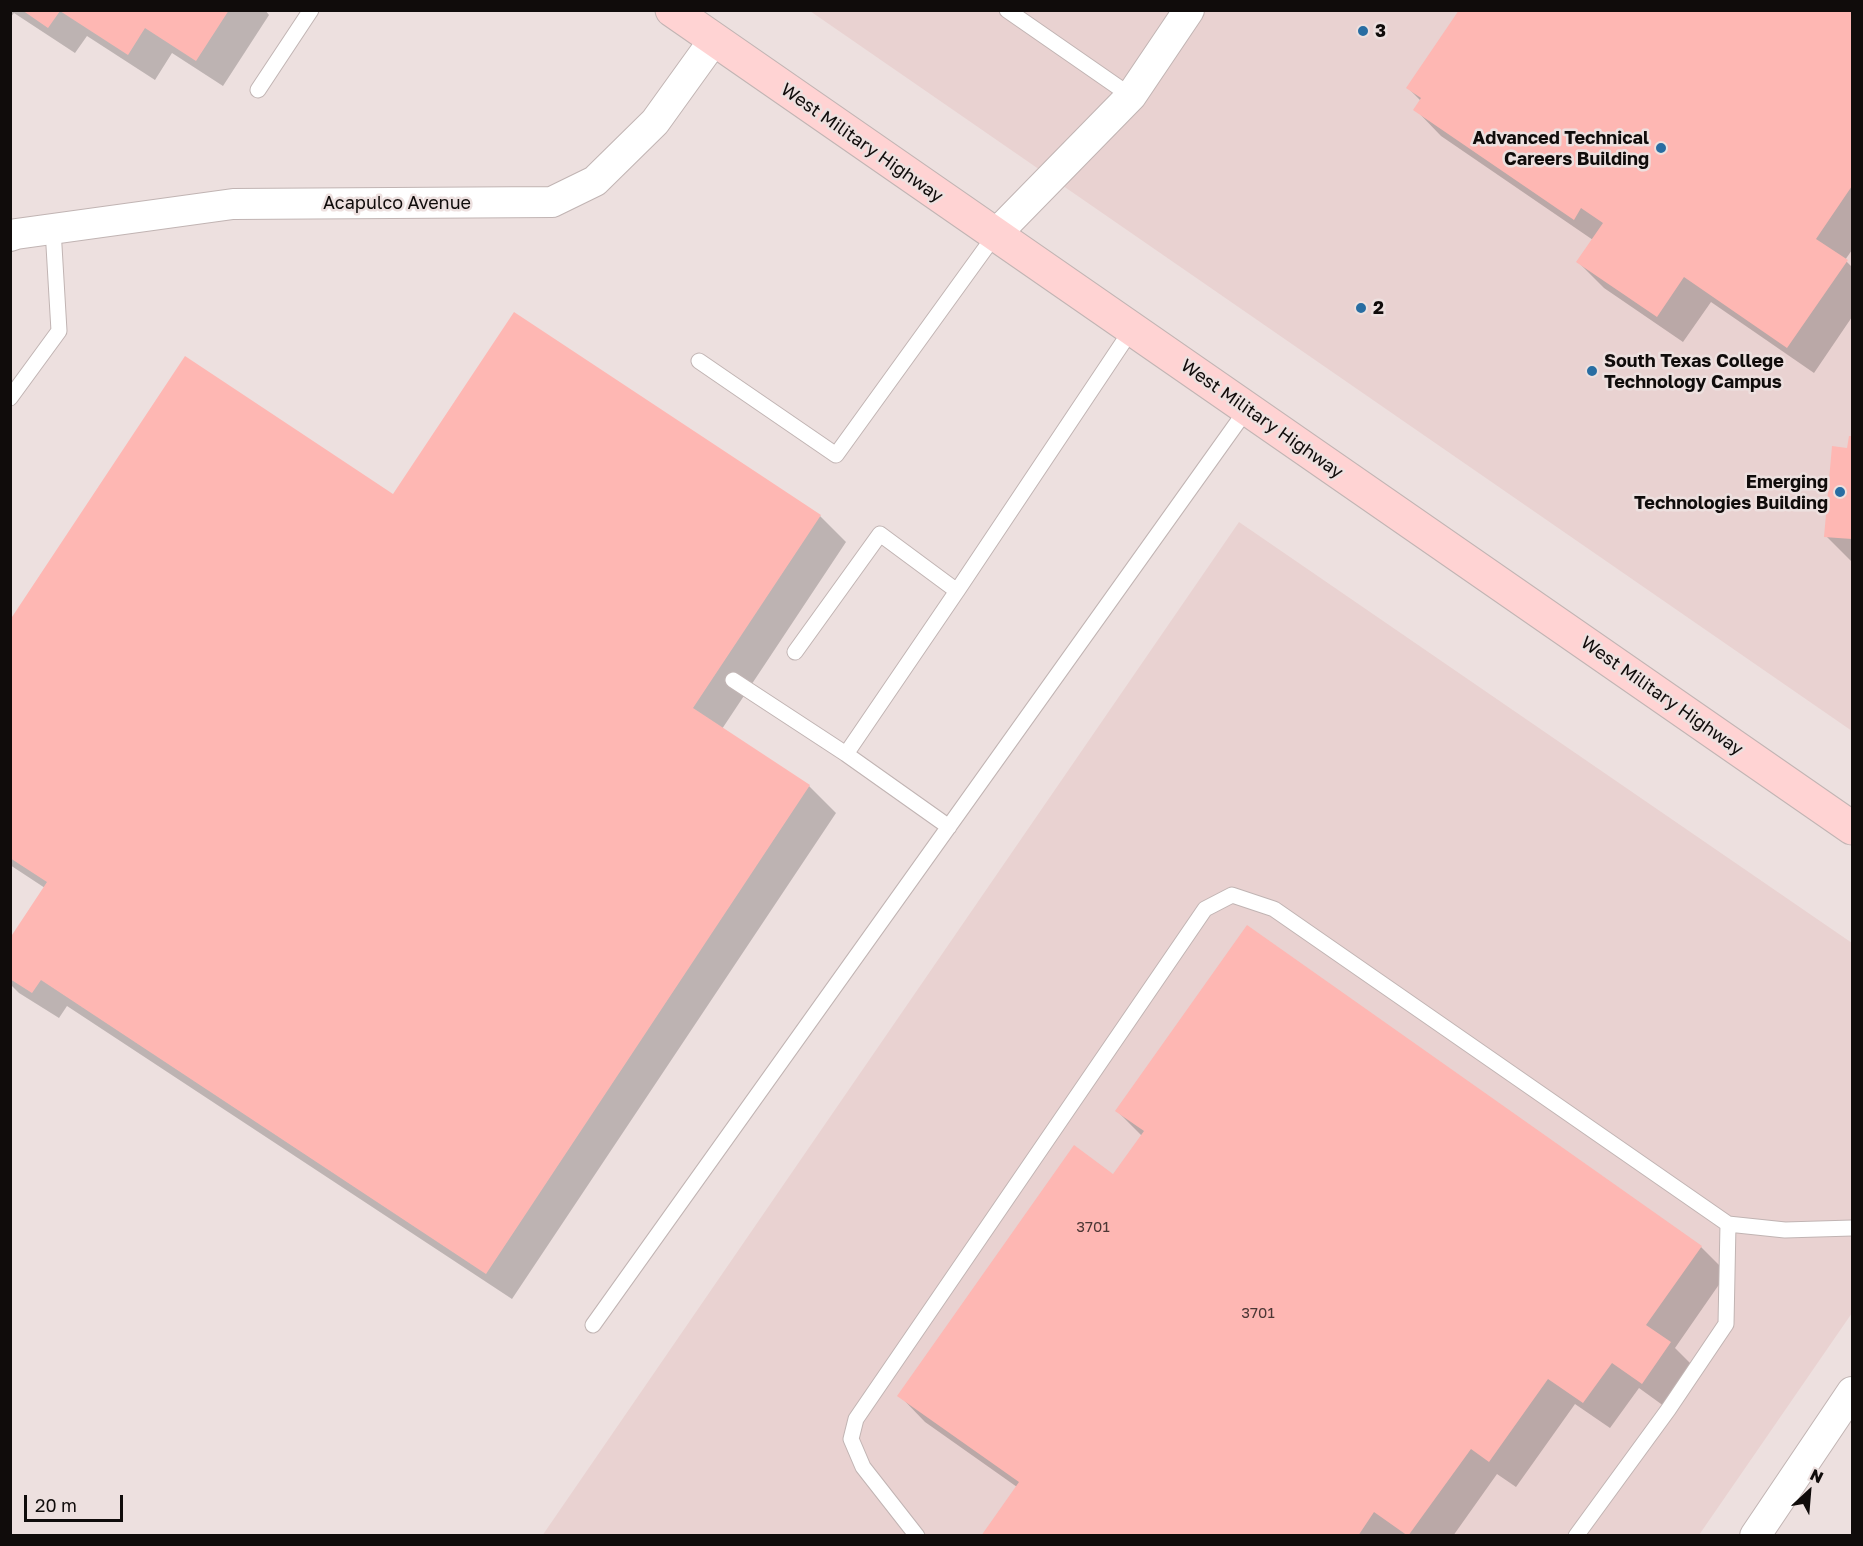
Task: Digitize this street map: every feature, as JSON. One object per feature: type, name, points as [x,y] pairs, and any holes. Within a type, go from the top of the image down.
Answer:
[{"type":"main road","name":"West Military Highway","points":[[672,10],[1852,828]]},
{"type":"street","points":[[996,236],[1131,96],[1189,10]]},
{"type":"street","name":"Acapulco Avenue","points":[[10,236],[233,204],[552,202],[595,181],[655,122],[714,40]]},
{"type":"street","points":[[1755,1536],[1852,1392]]},
{"type":"lane","points":[[258,90],[311,10]]},
{"type":"lane","points":[[1007,10],[1131,96]]},
{"type":"lane","points":[[10,398],[59,331],[53,229]]},
{"type":"lane","points":[[699,361],[836,455],[996,236]]},
{"type":"lane","points":[[846,754],[1132,329]]},
{"type":"lane","points":[[593,1325],[1247,409]]},
{"type":"lane","points":[[795,652],[880,534],[957,591]]},
{"type":"lane","points":[[733,680],[846,754],[949,827]]},
{"type":"lane","points":[[917,1536],[863,1467],[851,1440],[856,1419],[1205,909],[1232,895],[1274,909],[1728,1224],[1785,1230],[1852,1228]]},
{"type":"lane","points":[[1576,1536],[1668,1410],[1726,1324],[1728,1224]]},
{"type":"shaded area","name":"South Texas College Technology Campus","points":[[810,11],[1852,11],[1852,731]]},
{"type":"shaded area","points":[[1239,522],[1852,943],[1852,1313],[1699,1535],[542,1536]]},
{"type":"building","points":[[22,10],[229,10],[196,61],[145,28],[128,55],[60,11],[48,28]]},
{"type":"building","name":"Advanced Technical Careers Building","points":[[1459,10],[1852,10],[1852,186],[1816,239],[1848,260],[1787,348],[1684,277],[1657,317],[1576,262],[1603,223],[1581,208],[1574,220],[1413,110],[1421,98],[1406,88]]},
{"type":"building","points":[[514,312],[821,515],[693,708],[810,785],[486,1274],[41,980],[32,993],[10,979],[10,938],[47,882],[10,858],[10,620],[185,356],[393,494]]},
{"type":"building","name":"Emerging Technologies Building","points":[[1849,436],[1852,436],[1852,539],[1824,537],[1832,446],[1847,448]]},
{"type":"building","points":[[1247,925],[1702,1246],[1646,1325],[1671,1342],[1642,1384],[1612,1363],[1583,1403],[1548,1379],[1489,1462],[1471,1449],[1408,1536],[1374,1512],[1358,1536],[981,1536],[1019,1482],[897,1396],[1074,1145],[1113,1174],[1144,1131],[1115,1111]]},
{"type":"place","name":"3","points":[[1363,31]]},
{"type":"place","name":"Advanced Technical Careers Building","points":[[1661,148]]},
{"type":"place","name":"2","points":[[1361,308]]},
{"type":"place","name":"South Texas College Technology Campus","points":[[1592,371]]},
{"type":"place","name":"Emerging Technologies Building","points":[[1840,492]]}]
